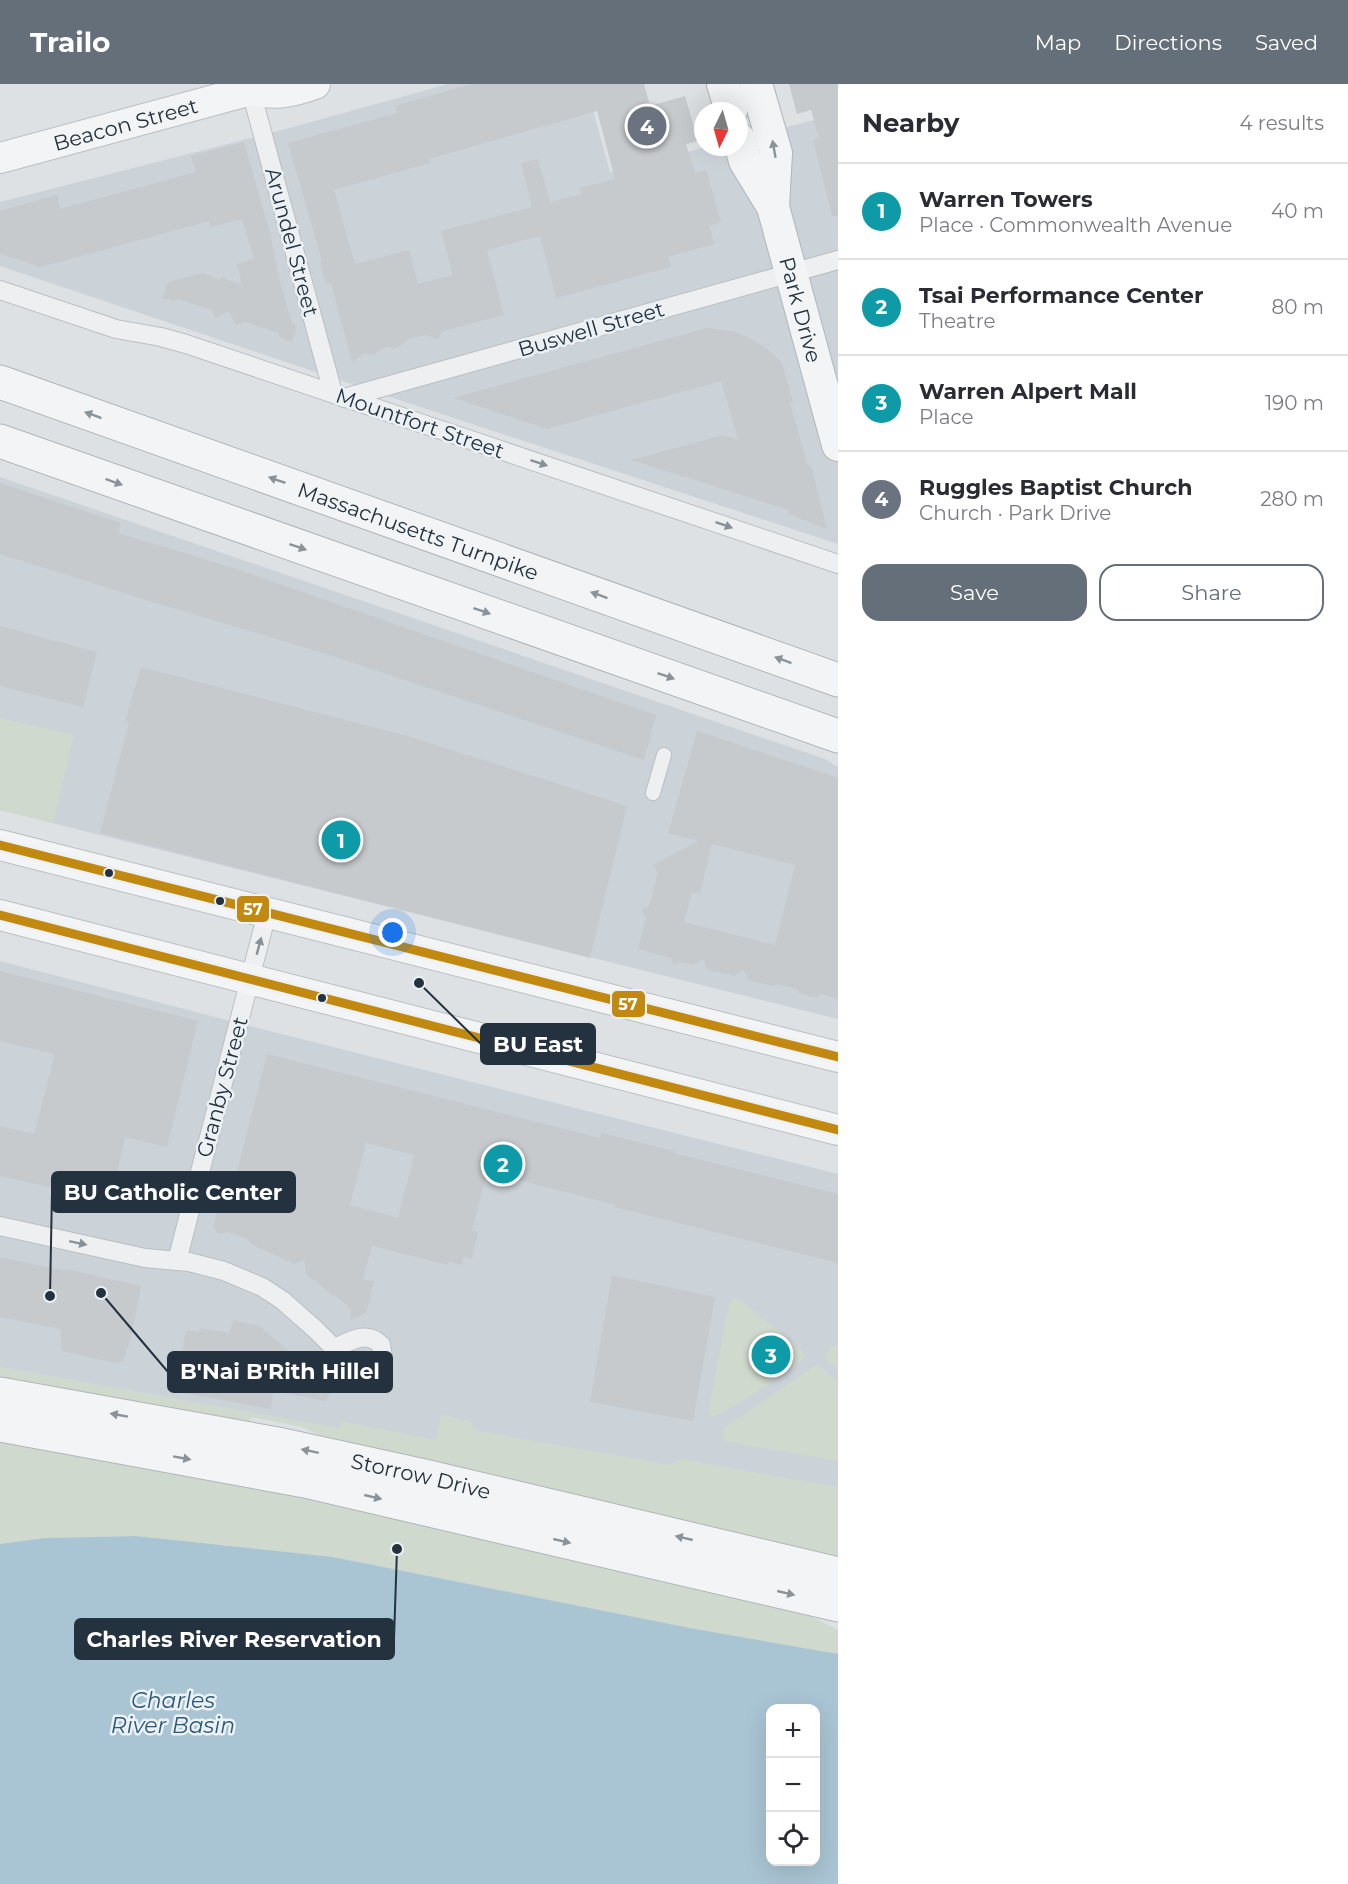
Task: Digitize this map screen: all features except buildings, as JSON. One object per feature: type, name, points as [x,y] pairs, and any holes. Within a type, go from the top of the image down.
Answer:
[{"type":"highway","points":[[723,84],[728,102]]},
{"type":"highway","name":"Park Drive","points":[[756,84],[776,153],[773,207]]},
{"type":"highway","name":"Park Drive","points":[[744,156],[773,207],[838,445]]},
{"type":"highway","name":"Massachusetts Turnpike","points":[[0,382],[838,680]]},
{"type":"highway","points":[[0,441],[838,736]]},
{"type":"highway","name":"Storrow Drive","points":[[0,1394],[283,1445],[425,1476],[838,1574]]},
{"type":"highway","name":"Storrow Drive","points":[[0,1425],[305,1481],[838,1605]]},
{"type":"main road","name":"Beacon Street","points":[[0,158],[252,86],[273,94],[315,84]]},
{"type":"main road","points":[[0,845],[838,1057]]},
{"type":"main road","points":[[0,915],[838,1130]]},
{"type":"street","name":"Arundel Street","points":[[252,86],[339,395]]},
{"type":"street","name":"Buswell Street","points":[[339,395],[838,260]]},
{"type":"street","name":"Mountfort Street","points":[[0,290],[117,329],[186,344],[838,564]]},
{"type":"street","points":[[653,793],[664,754]]},
{"type":"street","name":"Granby Street","points":[[177,1261],[267,913]]},
{"type":"street","points":[[0,1226],[145,1258],[206,1265],[224,1271],[262,1287],[299,1314],[335,1348]]},
{"type":"shaded area","points":[[448,84],[586,84],[610,172],[694,150],[694,156],[748,156],[748,137],[838,114],[838,544],[0,266],[0,202],[286,129]]},
{"type":"shaded area","points":[[0,477],[825,759],[838,767],[838,1019],[0,810]]},
{"type":"shaded area","points":[[0,718],[74,735],[53,823],[0,809]]},
{"type":"shaded area","points":[[0,961],[838,1174],[838,1542],[313,1424],[0,1367]]},
{"type":"shaded area","points":[[736,1298],[803,1352],[804,1357],[761,1389],[714,1416],[708,1412],[729,1304]]},
{"type":"shaded area","points":[[838,1342],[838,1371],[826,1360],[826,1357],[829,1350]]},
{"type":"shaded area","points":[[816,1365],[838,1382],[838,1461],[725,1441],[724,1428]]},
{"type":"shaded area","points":[[0,1367],[339,1428],[341,1421],[436,1440],[441,1414],[471,1422],[473,1430],[671,1465],[681,1459],[838,1487],[838,1562],[328,1439],[302,1427],[251,1417],[249,1427],[0,1383]]},
{"type":"shaded area","points":[[0,1436],[321,1500],[797,1610],[838,1630],[838,1654],[690,1628],[333,1557],[136,1536],[45,1538],[0,1544]]},
{"type":"water","name":"Charles River Basin","points":[[136,1536],[333,1557],[690,1628],[838,1654],[838,1884],[0,1884],[0,1544],[45,1538]]},
{"type":"transit line","name":"57","points":[[0,845],[838,1057]]},
{"type":"transit line","name":"57","points":[[0,915],[838,1130]]},
{"type":"place","name":"Ruggles Baptist Church","points":[[647,126]]},
{"type":"place","name":"Warren Towers","points":[[341,840]]},
{"type":"place","name":"BU East","points":[[419,983]]},
{"type":"place","name":"Tsai Performance Center","points":[[503,1164]]},
{"type":"place","name":"B'Nai B'Rith Hillel","points":[[101,1293]]},
{"type":"place","name":"BU Catholic Center","points":[[50,1296]]},
{"type":"place","name":"Warren Alpert Mall","points":[[771,1355]]},
{"type":"place","name":"Charles River Reservation","points":[[397,1549]]}]
